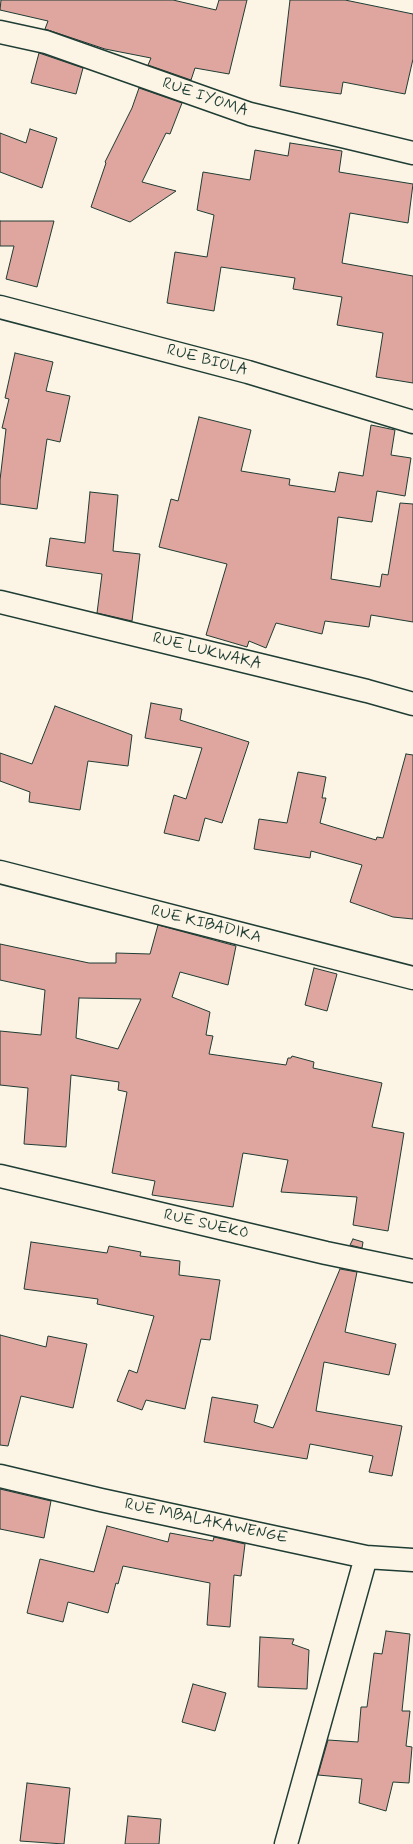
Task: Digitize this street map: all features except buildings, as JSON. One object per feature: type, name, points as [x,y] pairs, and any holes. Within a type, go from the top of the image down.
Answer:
[{"type":"street","name":"RUE IYOMA","points":[[0,32],[46,42],[250,114],[413,153]]},
{"type":"street","name":"RUE BIOLA","points":[[0,307],[248,372],[413,422]]},
{"type":"street","name":"RUE LUKWAKA","points":[[0,602],[367,691],[413,704]]},
{"type":"street","name":"RUE KIBADIKA","points":[[0,872],[413,978]]},
{"type":"street","name":"RUE SUEKO","points":[[0,1176],[326,1253],[413,1271]]},
{"type":"street","name":"RUE MBALAKAWENGE","points":[[0,1476],[101,1500],[366,1557],[413,1560]]},
{"type":"street","points":[[286,1844],[366,1557]]}]
